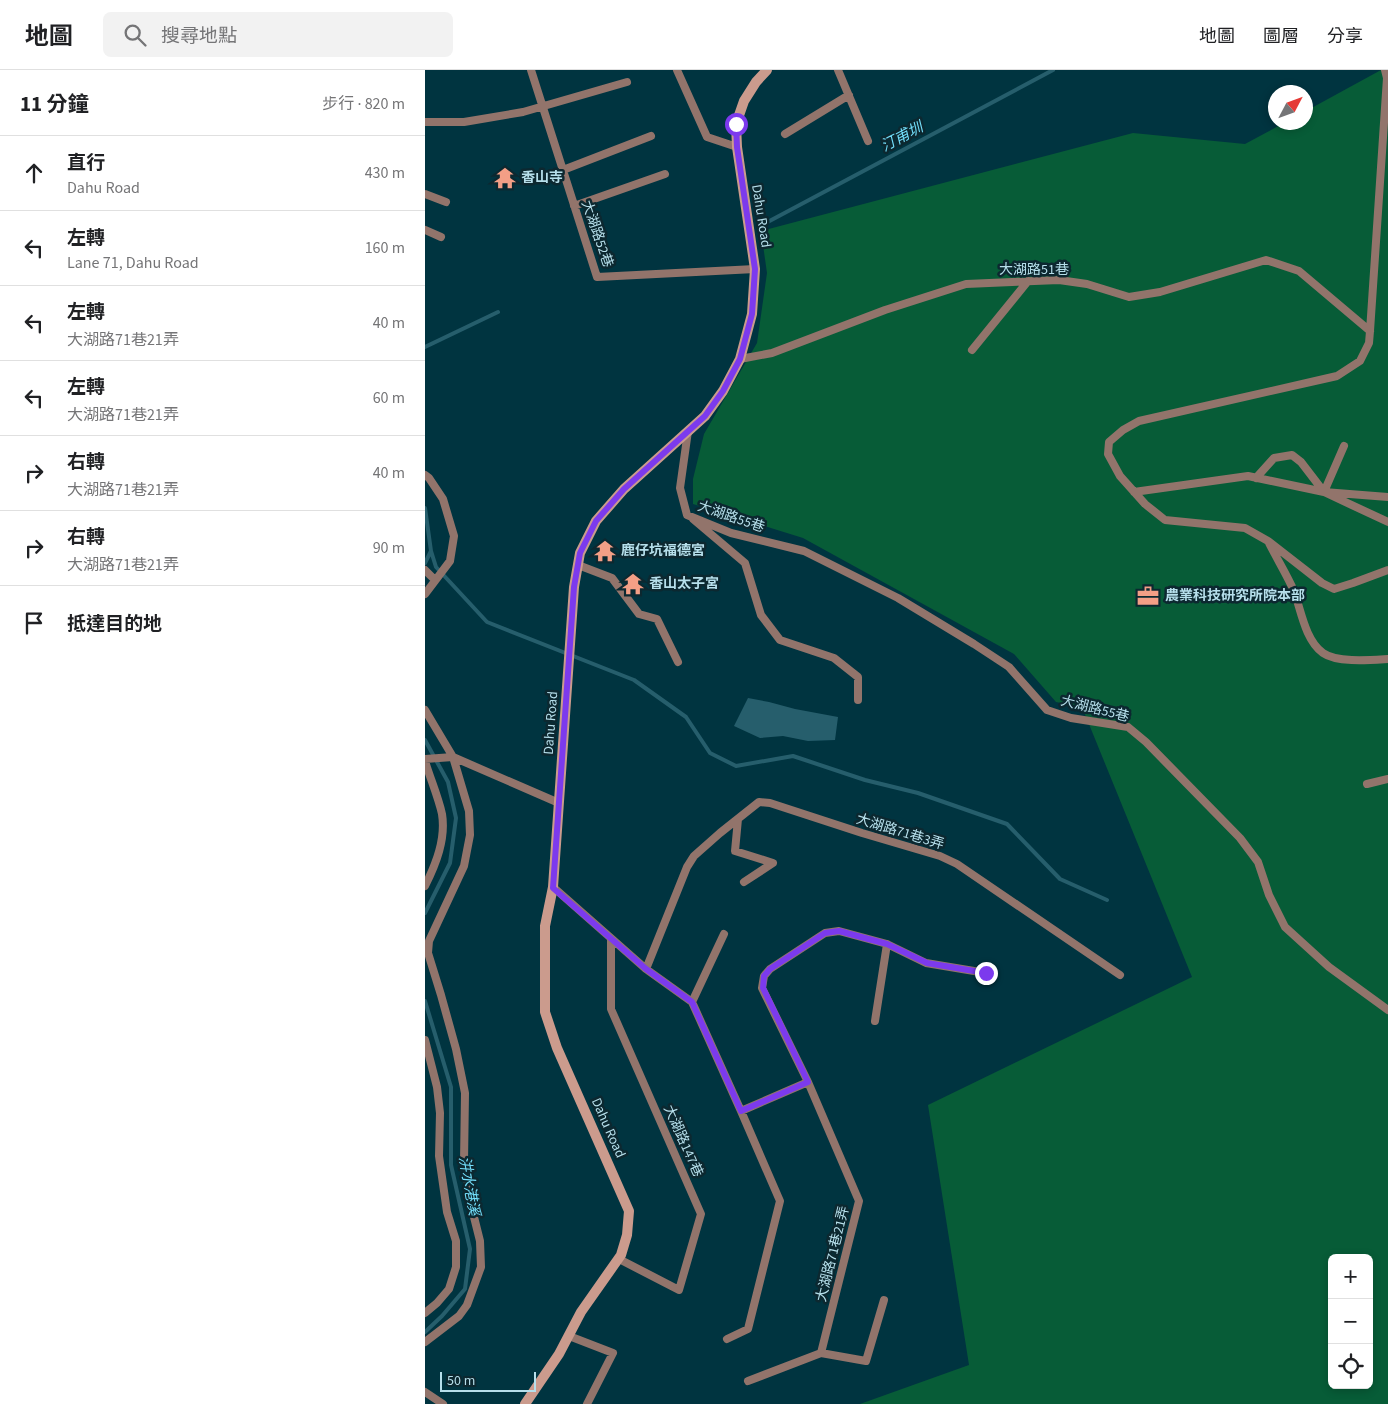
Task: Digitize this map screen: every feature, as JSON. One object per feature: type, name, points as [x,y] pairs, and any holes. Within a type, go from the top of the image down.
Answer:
[{"type":"street","name":"Dahu Road","points":[[525,1404],[559,1354],[581,1312],[619,1259],[627,1235],[629,1211],[557,1048],[545,1012],[545,926],[553,888],[574,587],[580,553],[596,521],[624,489],[705,416],[723,391],[740,359],[752,314],[755,269],[737,147],[736,124],[744,100],[767,70]]},
{"type":"lane","name":"大湖路52巷","points":[[531,70],[597,278],[755,269]]},
{"type":"lane","points":[[677,70],[707,137],[737,147]]},
{"type":"lane","points":[[839,70],[868,141]]},
{"type":"lane","points":[[1385,70],[1387,78],[1383,153],[1369,343],[1360,361],[1337,376],[1139,421],[1123,430],[1109,442],[1107,454],[1134,492],[1145,504],[1165,520],[1245,528],[1268,541],[1334,589],[1388,570]]},
{"type":"lane","points":[[425,122],[464,122],[523,112],[627,82]]},
{"type":"lane","points":[[785,134],[849,95]]},
{"type":"lane","points":[[563,170],[651,136]]},
{"type":"lane","points":[[574,206],[665,174]]},
{"type":"lane","points":[[425,194],[446,202]]},
{"type":"lane","points":[[425,230],[441,237]]},
{"type":"lane","name":"大湖路51巷","points":[[740,359],[771,353],[885,310],[966,284],[1059,280],[1087,284],[1129,297],[1160,292],[1266,260],[1299,270],[1370,331]]},
{"type":"lane","points":[[972,350],[1028,281]]},
{"type":"lane","name":"大湖路55巷","points":[[688,431],[680,488],[687,515],[731,533],[804,552],[898,598],[1009,667],[1047,710],[1071,718],[1128,727],[1147,742],[1240,838],[1258,862],[1269,895],[1285,927],[1329,967],[1388,1010]]},
{"type":"lane","points":[[1324,492],[1344,446]]},
{"type":"lane","points":[[1256,478],[1273,458],[1292,455],[1301,462],[1324,492],[1388,522]]},
{"type":"lane","points":[[425,475],[443,499],[454,536],[450,561],[425,594]]},
{"type":"lane","points":[[1134,492],[1248,476],[1324,492],[1388,496]]},
{"type":"lane","points":[[687,515],[745,563],[761,615],[781,640],[834,658],[858,677],[858,700]]},
{"type":"lane","points":[[1268,541],[1293,591],[1312,641],[1323,654],[1347,660],[1388,659]]},
{"type":"lane","points":[[578,565],[612,578],[639,614],[657,619],[678,662]]},
{"type":"lane","points":[[425,570],[435,580]]},
{"type":"lane","points":[[425,710],[453,757],[469,811],[470,835],[464,866],[429,941],[428,953],[456,1049],[465,1094],[464,1162],[480,1241],[481,1267],[467,1305],[459,1316],[425,1342]]},
{"type":"lane","points":[[425,886],[436,864],[442,838],[442,815],[425,760],[453,757],[559,803]]},
{"type":"lane","points":[[1367,784],[1388,779]]},
{"type":"lane","name":"大湖路71巷3弄","points":[[646,969],[687,867],[694,856],[759,802],[771,802],[861,834],[940,856],[957,864],[1120,975]]},
{"type":"lane","points":[[738,819],[735,850],[773,862],[744,882]]},
{"type":"lane","points":[[553,888],[646,969],[692,1002],[780,1201],[748,1328],[727,1339]]},
{"type":"lane","name":"大湖路71巷21弄","points":[[821,1353],[859,1201],[808,1082],[763,988],[764,976],[770,969],[825,933],[839,931],[887,944],[927,963],[986,973]]},
{"type":"lane","points":[[692,1002],[725,934]]},
{"type":"lane","name":"大湖路147巷","points":[[611,939],[611,1009],[701,1214],[679,1290],[619,1259]]},
{"type":"lane","points":[[875,1021],[887,944]]},
{"type":"lane","points":[[425,1040],[437,1087],[440,1112],[439,1156],[447,1212],[456,1241],[456,1267],[449,1289],[425,1313]]},
{"type":"lane","points":[[741,1111],[808,1082]]},
{"type":"lane","points":[[748,1380],[821,1353],[866,1361],[884,1300]]},
{"type":"lane","points":[[569,1336],[613,1353],[587,1404]]},
{"type":"lane","points":[[425,1392],[443,1404]]},
{"type":"green space","name":"農業科技研究所院本部","points":[[1381,70],[1388,70],[1388,1404],[860,1404],[969,1365],[928,1105],[1192,977],[1082,707],[1056,702],[1014,654],[803,538],[693,504],[693,479],[704,434],[757,343],[767,273],[761,231],[1133,133],[1245,144],[1271,130],[1313,130],[1313,107]]},
{"type":"water","points":[[748,698],[838,717],[835,740],[808,741],[783,736],[760,738],[734,726]]},
{"type":"waterway","name":"汀甫圳","points":[[762,225],[1053,70]]},
{"type":"waterway","name":"汀甫圳","points":[[425,347],[498,312]]},
{"type":"waterway","name":"汫水港溪","points":[[425,508],[431,551],[425,563]]},
{"type":"waterway","points":[[431,551],[436,567],[487,622],[634,680],[686,717],[710,753],[736,766],[793,756],[865,780],[918,793],[1007,824],[1060,879],[1107,900]]},
{"type":"waterway","name":"汫水港溪","points":[[425,740],[448,782],[456,818],[450,863],[425,913]]},
{"type":"waterway","name":"汫水港溪","points":[[425,1001],[451,1087],[451,1165],[470,1249],[465,1289],[442,1316],[425,1332]]},
{"type":"place","name":"香山寺","points":[[505,178]]},
{"type":"place","name":"鹿仔坑福德宮","points":[[605,551]]},
{"type":"place","name":"香山太子宮","points":[[633,584]]},
{"type":"place","name":"農業科技研究所院本部","points":[[1148,596]]},
{"type":"route","points":[[736,124],[737,147],[755,269],[752,314],[740,359],[723,391],[705,416],[624,489],[596,521],[580,553],[574,587],[553,888],[646,969],[692,1002],[741,1111],[808,1082],[763,988],[764,976],[770,969],[825,933],[839,931],[869,938],[887,944],[927,963],[986,973]]}]
